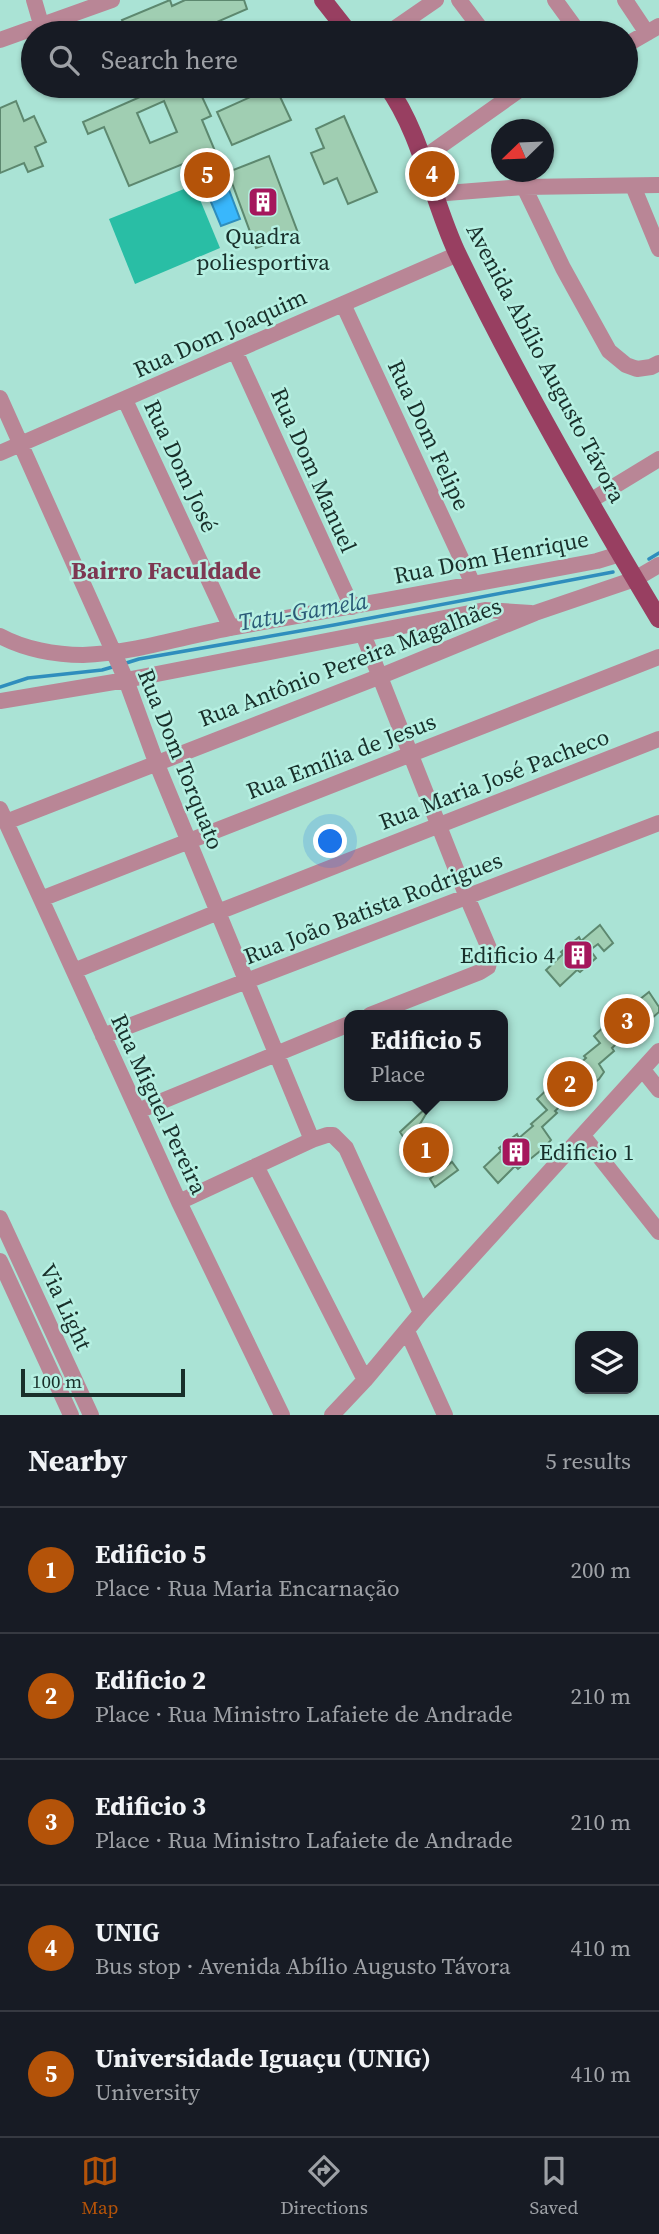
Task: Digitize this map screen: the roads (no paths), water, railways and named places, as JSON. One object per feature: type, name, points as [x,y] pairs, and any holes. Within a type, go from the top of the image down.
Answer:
[{"type":"main road","points":[[323,0],[340,21]]},
{"type":"main road","name":"Avenida Abílio Augusto Távora","points":[[396,98],[458,254],[527,387],[659,619]]},
{"type":"street","points":[[34,0],[40,21]]},
{"type":"street","points":[[50,21],[112,0]]},
{"type":"street","points":[[405,21],[436,0]]},
{"type":"street","points":[[459,0],[471,21]]},
{"type":"street","points":[[555,0],[570,21]]},
{"type":"street","points":[[625,0],[653,29]]},
{"type":"street","points":[[0,40],[21,32]]},
{"type":"street","points":[[422,159],[507,98]]},
{"type":"street","points":[[434,194],[524,187],[658,184]]},
{"type":"street","points":[[633,186],[659,249]]},
{"type":"street","points":[[524,187],[563,268],[609,351],[626,365],[637,369],[659,363]]},
{"type":"street","name":"Rua Dom Joaquim","points":[[0,453],[458,254]]},
{"type":"street","name":"Rua Dom Felipe","points":[[343,304],[473,584]]},
{"type":"street","name":"Rua Dom Manuel","points":[[236,351],[352,607]]},
{"type":"street","name":"Rua Dom Torquato","points":[[0,398],[119,665],[156,762],[312,1140]]},
{"type":"street","name":"Rua Dom José","points":[[125,400],[231,628]]},
{"type":"street","points":[[590,501],[659,460]]},
{"type":"street","name":"Rua Dom Henrique","points":[[0,636],[34,649],[82,655],[119,665],[231,628],[597,561],[620,554]]},
{"type":"street","name":"Rua Antônio Pereira Magalhães","points":[[3,816],[156,762],[381,676],[535,613],[635,579],[659,565]]},
{"type":"street","points":[[0,701],[119,665],[363,634],[485,610],[535,613]]},
{"type":"street","points":[[363,634],[491,953],[488,967],[480,972],[383,1010]]},
{"type":"street","name":"Rua Emília de Jesus","points":[[41,899],[659,657]]},
{"type":"street","name":"Rua Maria José Pacheco","points":[[74,971],[659,739]]},
{"type":"street","name":"Rua Miguel Pereira","points":[[3,816],[179,1202],[282,1415]]},
{"type":"street","name":"Rua João Batista Rodrigues","points":[[103,1036],[659,823]]},
{"type":"street","points":[[138,1111],[344,1026]]},
{"type":"street","points":[[332,1415],[659,1051]]},
{"type":"street","points":[[643,1070],[659,1090]]},
{"type":"street","points":[[179,1202],[312,1140],[333,1135],[346,1148],[421,1313]]},
{"type":"street","points":[[583,1136],[659,1232]]},
{"type":"street","points":[[256,1166],[365,1380]]},
{"type":"street","name":"Via Light","points":[[0,1218],[91,1415]]},
{"type":"street","name":"Via Light","points":[[0,1261],[71,1415]]},
{"type":"street","points":[[407,1331],[445,1415]]},
{"type":"water","points":[[226,182],[240,219],[221,226],[206,190]]},
{"type":"waterway","name":"Tatu-Gamela","points":[[649,559],[659,553]]},
{"type":"waterway","name":"Tatu-Gamela","points":[[123,664],[613,572]]},
{"type":"waterway","name":"Tatu-Gamela","points":[[0,687],[28,678],[116,666]]},
{"type":"place","name":"UNIG","points":[[432,174]]},
{"type":"place","name":"Universidade Iguaçu (UNIG)","points":[[207,175]]},
{"type":"place","name":"Quadra poliesportiva","points":[[263,202]]},
{"type":"place","name":"Edificio 4","points":[[578,955]]},
{"type":"place","name":"Edificio 3","points":[[627,1021]]},
{"type":"place","name":"Edificio 2","points":[[570,1084]]},
{"type":"place","name":"Edificio 5","points":[[426,1150]]},
{"type":"place","name":"Edificio 1","points":[[516,1152]]},
{"type":"district","name":"Bairro Faculdade","points":[[166,570]]}]
